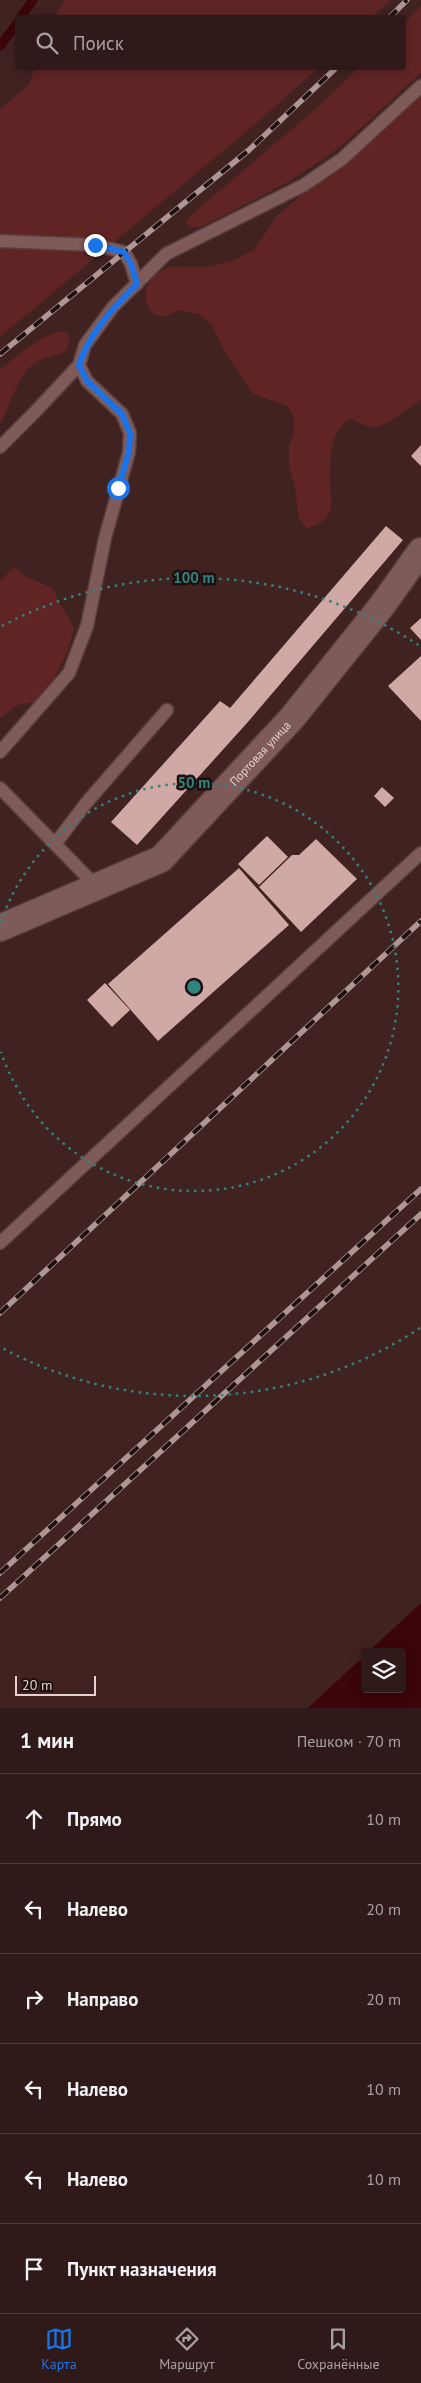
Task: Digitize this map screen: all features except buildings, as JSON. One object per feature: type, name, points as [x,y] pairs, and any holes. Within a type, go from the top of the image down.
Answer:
[{"type":"street","name":"Портовая улица","points":[[0,928],[161,860],[292,718],[381,607],[421,551]]},
{"type":"lane","points":[[0,447],[36,412],[79,365],[86,345],[113,307],[166,254],[304,185],[342,160],[421,86]]},
{"type":"lane","points":[[0,241],[95,245],[124,252],[131,264],[137,284]]},
{"type":"lane","points":[[0,752],[69,673],[87,626],[105,538],[129,452],[130,433],[122,414],[87,381],[79,365]]},
{"type":"lane","points":[[55,844],[86,802],[167,710]]},
{"type":"lane","points":[[0,788],[97,887]]},
{"type":"lane","points":[[0,1243],[421,853]]},
{"type":"shaded area","points":[[65,0],[391,0],[374,15],[56,15]]},
{"type":"shaded area","points":[[421,6],[421,73],[340,147],[290,181],[202,226],[190,228],[186,221],[190,216],[319,106],[356,70],[406,70],[406,21]]},
{"type":"shaded area","points":[[34,70],[316,70],[252,127],[0,337],[0,109],[29,85]]},
{"type":"shaded area","points":[[421,91],[421,399],[398,416],[379,426],[368,426],[352,419],[344,423],[339,429],[332,446],[330,482],[332,502],[330,510],[322,521],[307,528],[299,519],[295,488],[289,466],[289,447],[294,431],[294,417],[287,406],[253,394],[225,352],[211,324],[199,314],[180,310],[163,317],[152,313],[146,301],[146,288],[155,274],[170,267],[208,267],[234,260],[254,250],[277,216]]},
{"type":"shaded area","points":[[64,331],[70,336],[67,350],[35,363],[29,369],[19,383],[0,425],[0,370],[46,336]]},
{"type":"shaded area","points":[[14,567],[25,576],[52,588],[74,628],[67,653],[50,686],[34,702],[18,705],[0,718],[0,581]]},
{"type":"shaded area","points":[[421,1603],[421,1708],[308,1708],[361,1659],[361,1693],[406,1693],[406,1648],[372,1648]]},
{"type":"waterway","points":[[22,15],[33,0]]},
{"type":"waterway","points":[[0,46],[15,26]]},
{"type":"railway","points":[[392,15],[407,0]]},
{"type":"railway","points":[[0,354],[249,150],[334,70]]},
{"type":"railway","points":[[0,1313],[421,921]]},
{"type":"railway","points":[[0,1573],[421,1189]]},
{"type":"railway","points":[[0,1598],[421,1214]]},
{"type":"route","points":[[95,245],[124,252],[131,264],[137,284],[113,307],[86,345],[79,365],[87,381],[122,414],[130,433],[129,452],[118,488]]}]
